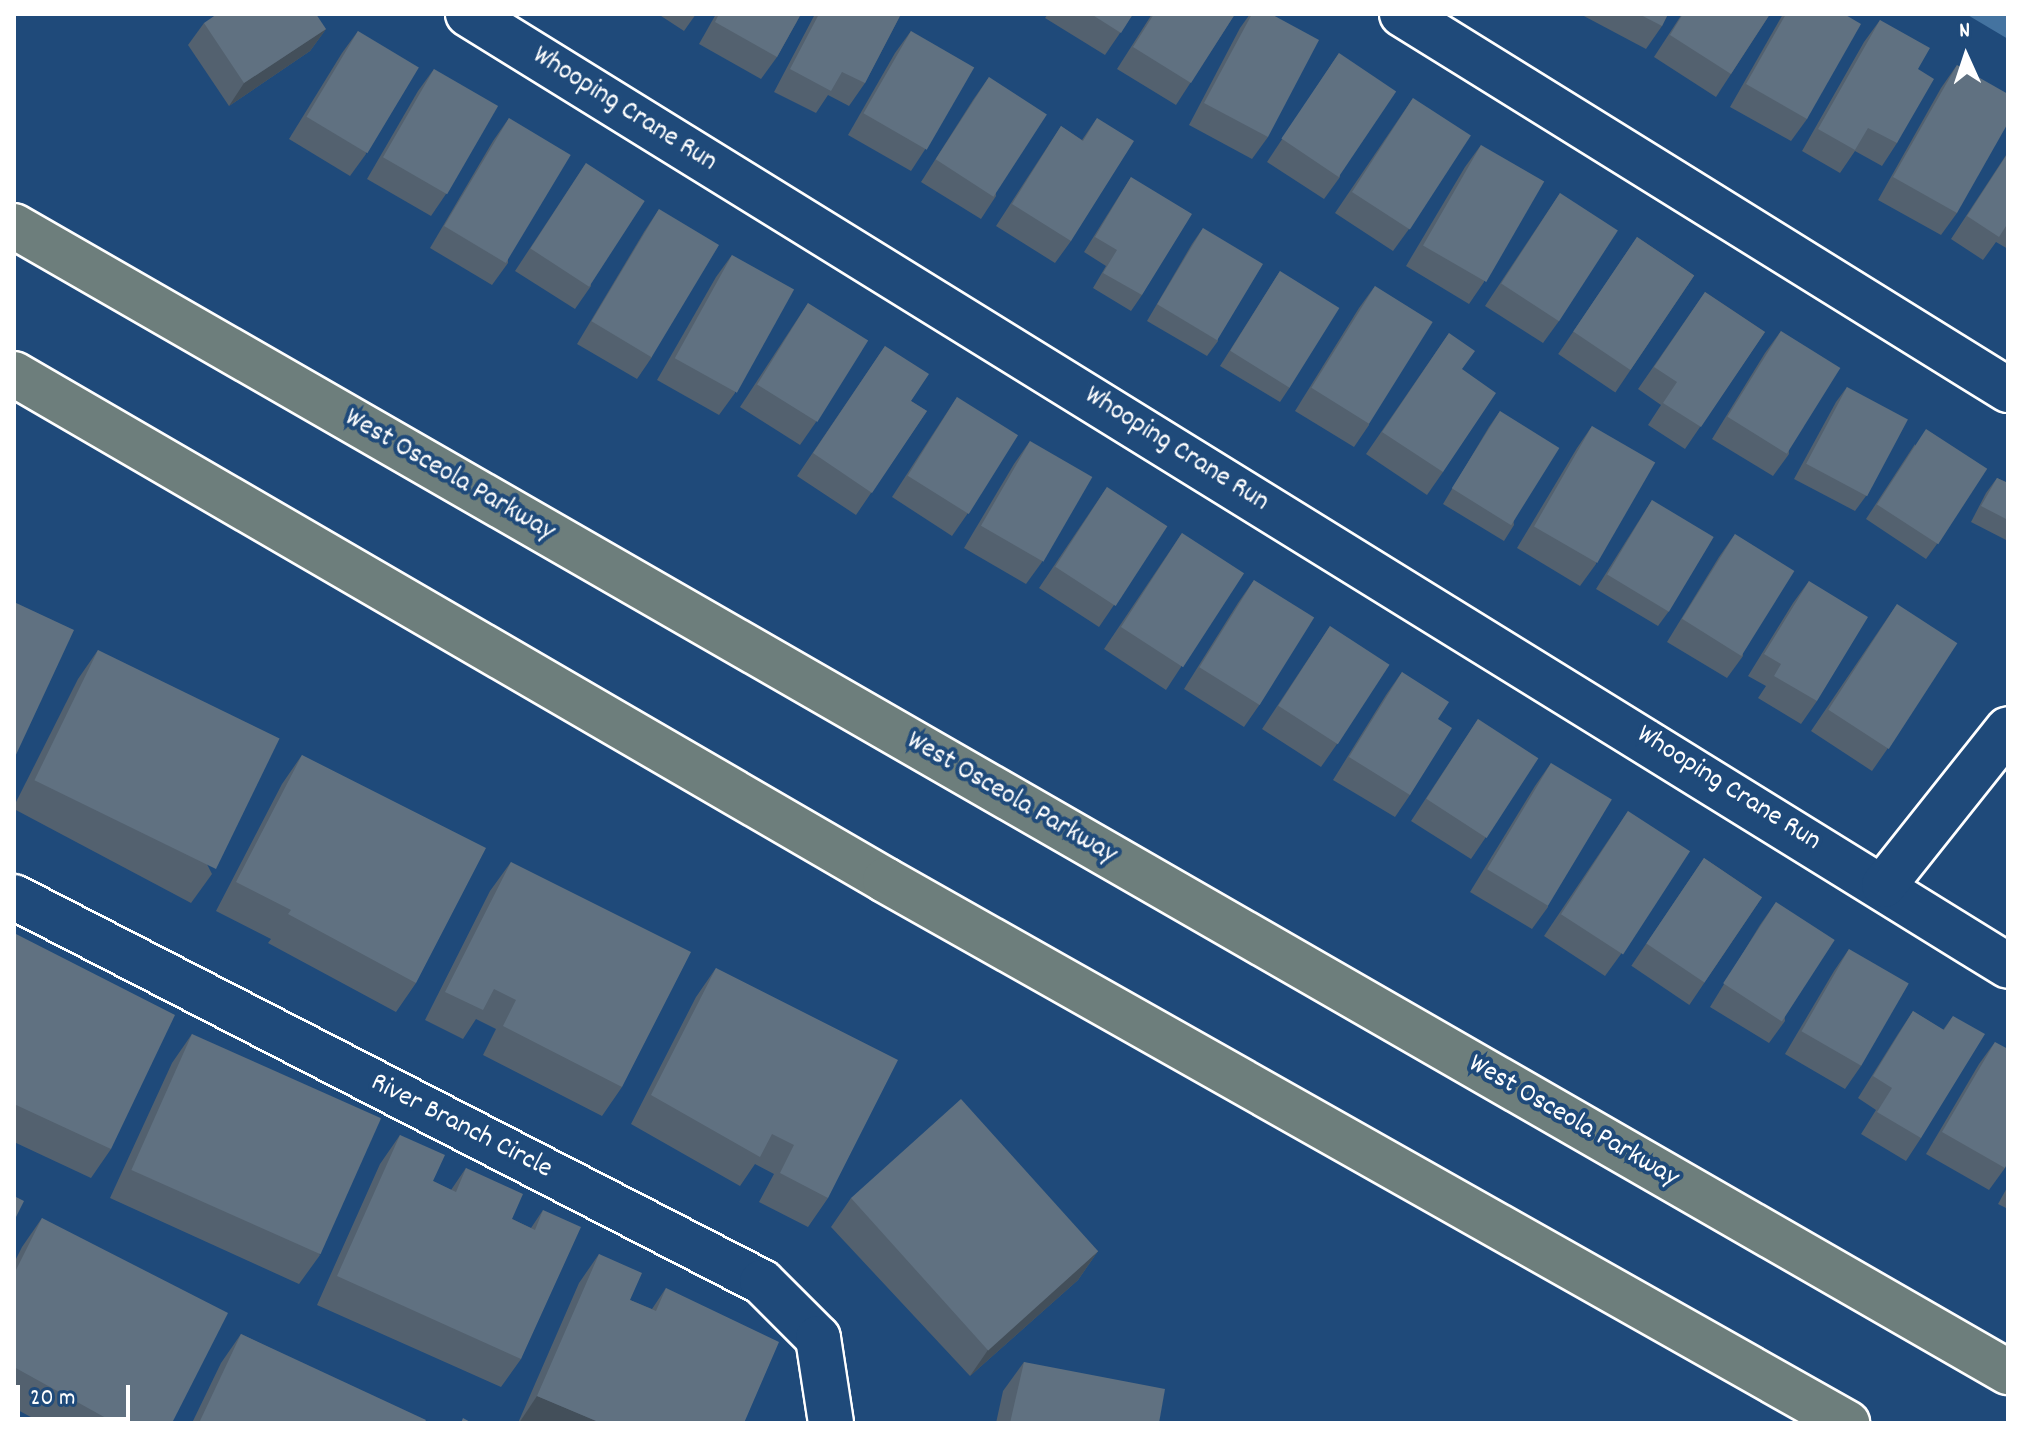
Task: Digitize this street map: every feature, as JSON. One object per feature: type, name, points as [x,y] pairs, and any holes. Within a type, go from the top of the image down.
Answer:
[{"type":"main road","name":"West Osceola Parkway","points":[[14,226],[2008,1372]]},
{"type":"main road","points":[[14,374],[871,872],[1847,1423]]},
{"type":"street","name":"Whooping Crane Run","points":[[468,14],[1884,885],[2008,966]]},
{"type":"street","points":[[1402,14],[2008,390]]},
{"type":"street","points":[[1884,885],[2008,729]]},
{"type":"street","name":"River Branch Circle","points":[[14,897],[762,1282],[818,1338],[831,1423]]},
{"type":"water","points":[[1966,14],[2008,14],[2008,39]]},
{"type":"building","points":[[217,14],[316,14],[326,29],[244,83],[204,23]]},
{"type":"building","points":[[719,14],[801,14],[777,57],[715,22]]},
{"type":"building","points":[[819,14],[901,14],[865,83],[842,72],[831,91],[790,69]]},
{"type":"building","points":[[1091,14],[1133,14],[1121,33]]},
{"type":"building","points":[[1154,14],[1235,14],[1191,83],[1133,47]]},
{"type":"building","points":[[1252,14],[1271,14],[1319,40],[1268,137],[1204,103]]},
{"type":"building","points":[[1639,14],[1668,14],[1662,26]]},
{"type":"building","points":[[1683,14],[1770,14],[1731,74],[1670,35]]},
{"type":"building","points":[[1786,14],[1844,14],[1861,24],[1807,119],[1746,84]]},
{"type":"building","points":[[1880,20],[1930,48],[1918,69],[1934,79],[1897,143],[1868,128],[1855,150],[1818,129]]},
{"type":"building","points":[[358,31],[419,68],[367,153],[306,117]]},
{"type":"building","points":[[911,31],[974,68],[927,150],[864,113]]},
{"type":"building","points":[[1339,53],[1396,92],[1339,177],[1281,138]]},
{"type":"building","points":[[1957,65],[2008,94],[2008,123],[1957,213],[1893,177]]},
{"type":"building","points":[[434,69],[498,106],[447,194],[383,157]]},
{"type":"building","points":[[989,77],[1047,115],[993,197],[936,159]]},
{"type":"building","points":[[1413,98],[1471,136],[1410,230],[1352,192]]},
{"type":"building","points":[[509,118],[571,155],[506,263],[444,226]]},
{"type":"building","points":[[1097,118],[1134,141],[1071,241],[1012,204],[1061,126],[1083,141]]},
{"type":"building","points":[[1481,145],[1544,182],[1486,282],[1423,245]]},
{"type":"building","points":[[2008,153],[2008,223],[1999,237],[1967,216]]},
{"type":"building","points":[[586,163],[645,201],[589,287],[530,249]]},
{"type":"building","points":[[1131,177],[1192,214],[1142,295],[1103,273],[1117,250],[1095,237]]},
{"type":"building","points":[[1560,193],[1618,231],[1559,321],[1501,284]]},
{"type":"building","points":[[659,209],[719,245],[652,357],[592,321]]},
{"type":"building","points":[[1203,228],[1263,264],[1217,340],[1157,304]]},
{"type":"building","points":[[1637,237],[1694,276],[1630,370],[1573,332]]},
{"type":"building","points":[[732,255],[794,289],[737,393],[675,358]]},
{"type":"building","points":[[1280,271],[1339,308],[1290,388],[1230,351]]},
{"type":"building","points":[[1375,286],[1433,322],[1369,424],[1311,388]]},
{"type":"building","points":[[1705,292],[1765,332],[1701,427],[1663,403],[1677,382],[1654,367]]},
{"type":"building","points":[[808,303],[868,341],[817,422],[757,384]]},
{"type":"building","points":[[1781,331],[1840,368],[1787,454],[1727,417]]},
{"type":"building","points":[[1449,333],[1475,351],[1462,369],[1496,393],[1443,472],[1382,432]]},
{"type":"building","points":[[885,346],[929,374],[911,401],[927,411],[872,493],[813,453]]},
{"type":"building","points":[[1847,387],[1908,419],[1867,496],[1806,464]]},
{"type":"building","points":[[957,397],[1018,435],[969,514],[908,476]]},
{"type":"building","points":[[1500,411],[1559,448],[1511,525],[1452,488]]},
{"type":"building","points":[[1592,426],[1655,462],[1597,563],[1534,526]]},
{"type":"building","points":[[1926,429],[1987,469],[1938,544],[1877,504]]},
{"type":"building","points":[[1030,441],[1092,477],[1043,562],[981,526]]},
{"type":"building","points":[[1997,478],[2008,483],[2008,520],[1981,506]]},
{"type":"building","points":[[1107,487],[1167,526],[1116,606],[1055,567]]},
{"type":"building","points":[[1652,500],[1714,537],[1669,612],[1607,575]]},
{"type":"building","points":[[1182,533],[1244,573],[1183,667],[1121,627]]},
{"type":"building","points":[[1735,534],[1794,571],[1741,656],[1682,619]]},
{"type":"building","points":[[1254,580],[1314,618],[1260,705],[1199,667]]},
{"type":"building","points":[[1809,581],[1868,617],[1817,701],[1774,676],[1781,664],[1764,654]]},
{"type":"building","points":[[14,602],[74,630],[14,759]]},
{"type":"building","points":[[1897,604],[1957,643],[1889,749],[1828,710]]},
{"type":"building","points":[[1330,626],[1390,665],[1338,744],[1278,706]]},
{"type":"building","points":[[98,650],[280,739],[216,869],[34,780]]},
{"type":"building","points":[[1402,672],[1449,702],[1438,719],[1452,728],[1410,795],[1349,757]]},
{"type":"building","points":[[1478,719],[1538,758],[1487,838],[1426,799]]},
{"type":"building","points":[[302,755],[486,848],[416,983],[288,914],[291,910],[236,882]]},
{"type":"building","points":[[1551,763],[1612,800],[1548,906],[1487,869]]},
{"type":"building","points":[[1628,811],[1690,851],[1623,954],[1561,914]]},
{"type":"building","points":[[1704,858],[1762,897],[1704,983],[1646,943]]},
{"type":"building","points":[[511,862],[691,952],[622,1087],[503,1026],[516,1000],[494,989],[483,1010],[445,992]]},
{"type":"building","points":[[1776,902],[1835,940],[1782,1021],[1723,983]]},
{"type":"building","points":[[14,933],[175,1015],[111,1149],[14,1104]]},
{"type":"building","points":[[1849,949],[1909,984],[1861,1066],[1802,1031]]},
{"type":"building","points":[[716,968],[898,1060],[828,1198],[780,1173],[794,1145],[772,1134],[760,1157],[651,1095]]},
{"type":"building","points":[[1913,1011],[1944,1030],[1953,1016],[1985,1034],[1921,1138],[1877,1112],[1892,1088],[1873,1076]]},
{"type":"building","points":[[192,1034],[381,1118],[321,1254],[131,1170]]},
{"type":"building","points":[[1995,1042],[2008,1049],[2008,1162],[2005,1168],[1942,1132]]},
{"type":"building","points":[[961,1099],[1098,1251],[988,1350],[851,1198]]},
{"type":"building","points":[[400,1135],[445,1155],[433,1181],[456,1192],[466,1168],[523,1194],[512,1219],[535,1230],[543,1210],[581,1227],[521,1359],[337,1276]]},
{"type":"building","points":[[14,1196],[24,1201],[14,1221]]},
{"type":"building","points":[[42,1218],[228,1313],[172,1423],[115,1423],[14,1367],[14,1274]]},
{"type":"building","points":[[599,1254],[642,1273],[630,1300],[656,1311],[666,1288],[779,1342],[744,1423],[601,1423],[537,1396]]},
{"type":"building","points":[[241,1334],[426,1420],[424,1423],[199,1423]]},
{"type":"building","points":[[1024,1362],[1165,1389],[1159,1423],[1010,1423]]}]
